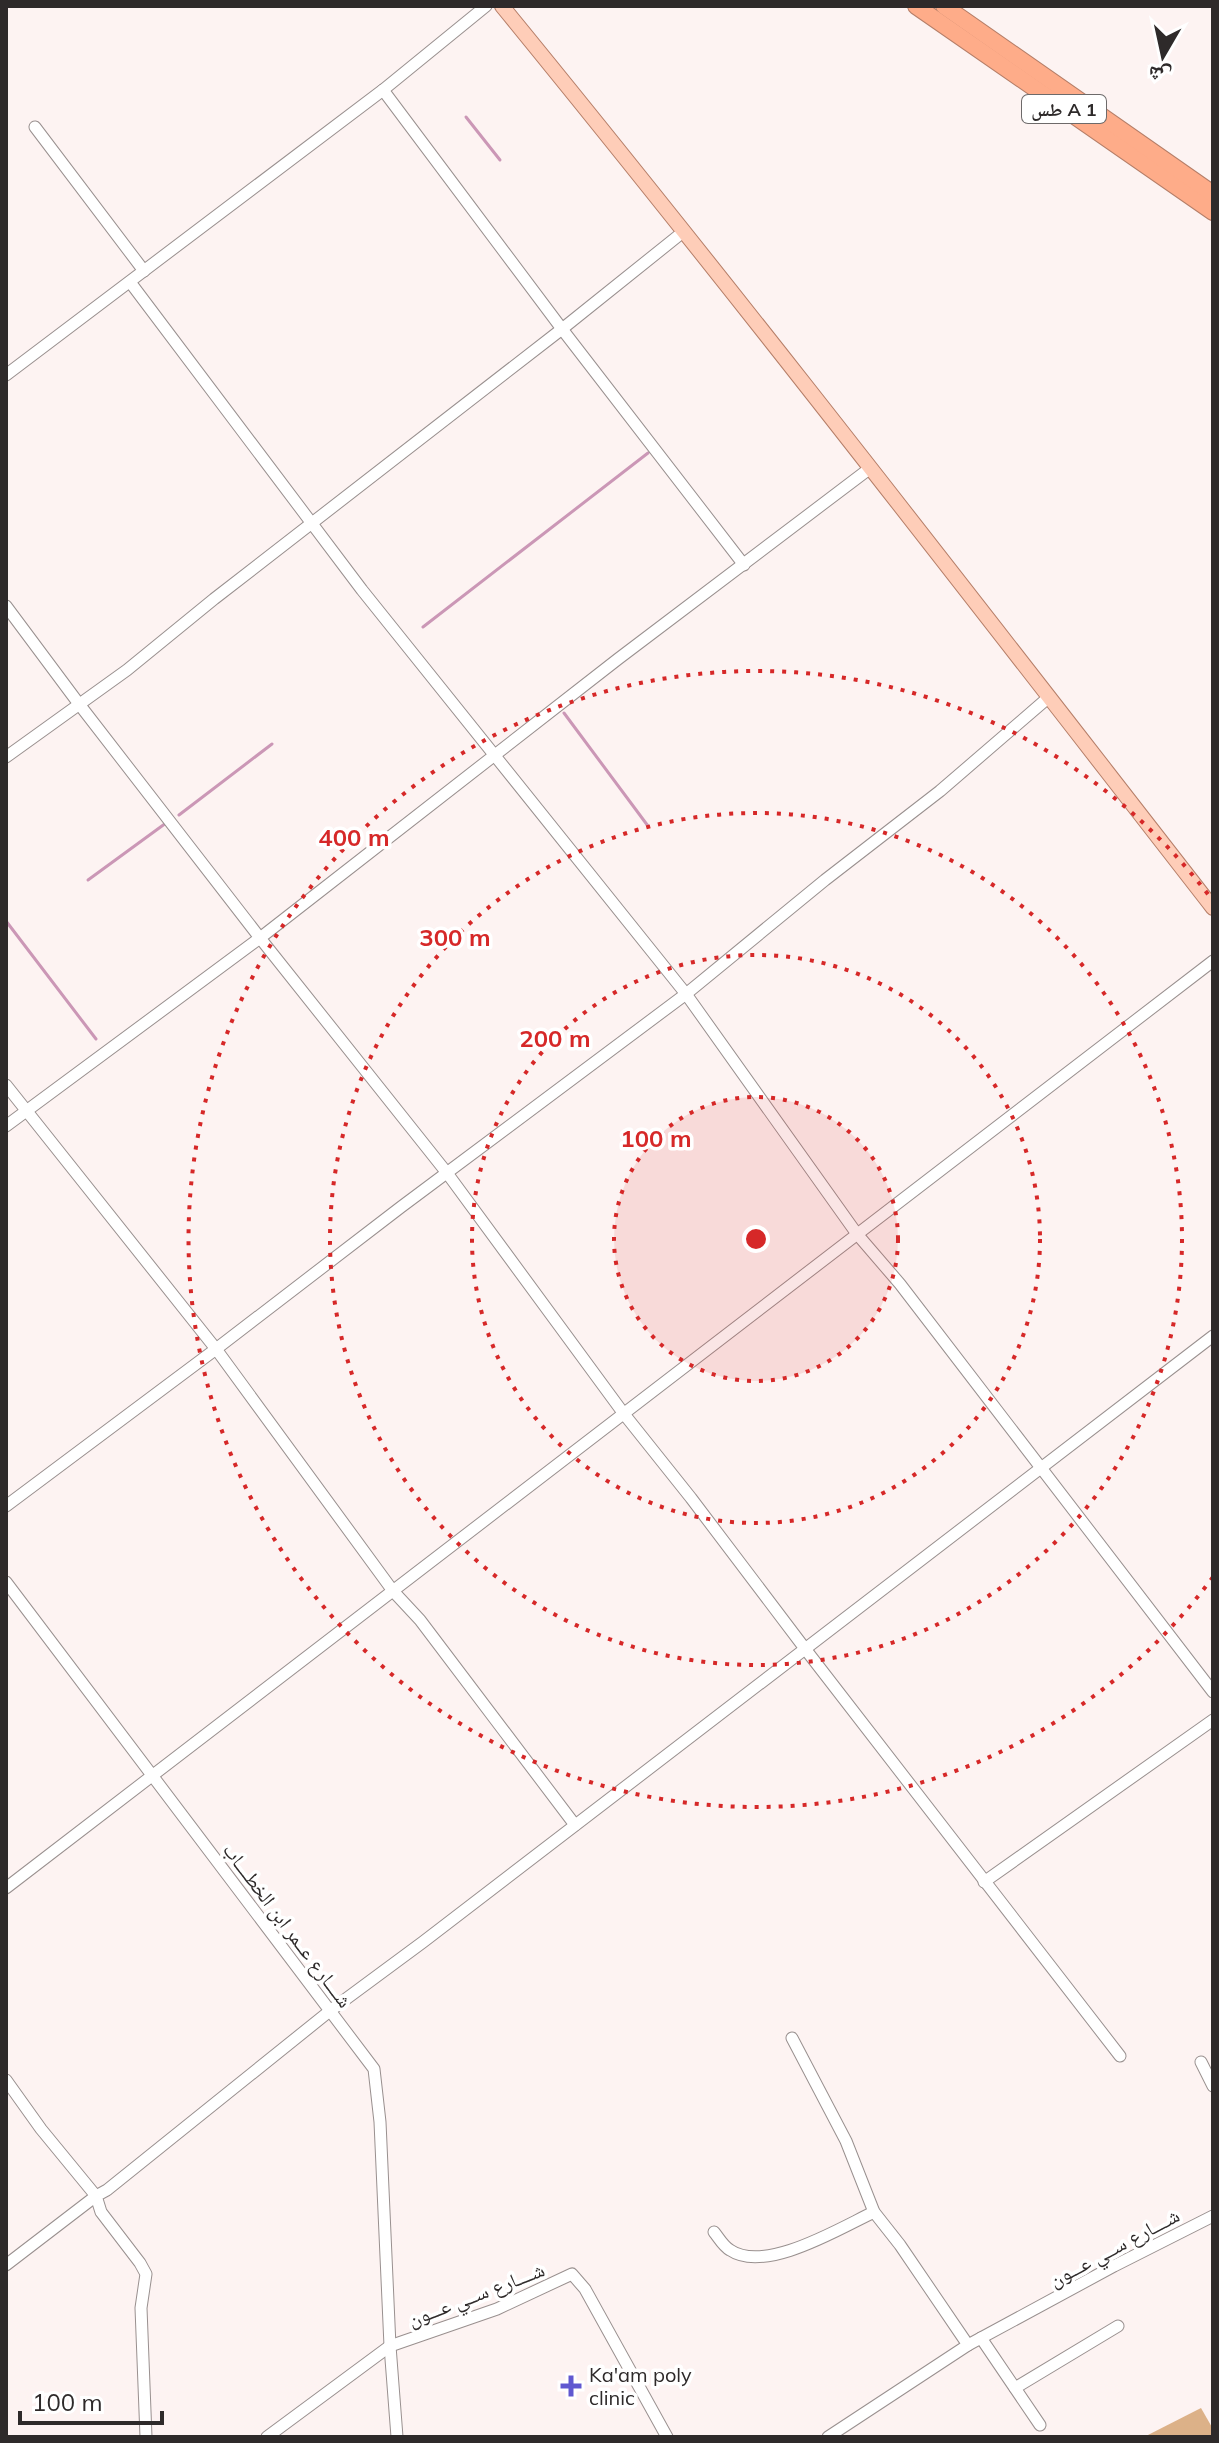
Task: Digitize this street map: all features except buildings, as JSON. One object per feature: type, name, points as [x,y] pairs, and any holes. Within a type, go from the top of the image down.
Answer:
[{"type":"highway","name":"طس A 1","points":[[916,6],[1213,212]]},
{"type":"highway","name":"طس A 1","points":[[944,6],[1213,194]]},
{"type":"main road","points":[[502,6],[923,533],[1213,908]]},
{"type":"street","points":[[6,375],[383,90],[486,6]]},
{"type":"street","points":[[383,90],[744,565]]},
{"type":"street","points":[[35,127],[144,271]]},
{"type":"street","points":[[6,757],[127,670],[683,232]]},
{"type":"street","points":[[130,282],[362,590],[686,994],[857,1234],[900,1284],[1213,1692]]},
{"type":"street","points":[[6,1126],[260,938],[618,659],[869,469]]},
{"type":"street","points":[[6,606],[260,938],[447,1173],[624,1414],[1120,2056]]},
{"type":"street","points":[[6,1506],[686,994],[940,791],[1049,697]]},
{"type":"street","points":[[6,1888],[1213,961]]},
{"type":"street","points":[[6,1085],[216,1349],[393,1591],[420,1620],[575,1825]]},
{"type":"street","points":[[6,2265],[107,2190],[331,2010],[1213,1336]]},
{"type":"street","name":"شــــارع عــمر ابن الخطــــاب","points":[[6,1582],[374,2069],[390,2346]]},
{"type":"street","points":[[984,1882],[1213,1720]]},
{"type":"street","points":[[792,2038],[846,2141],[874,2212],[968,2345]]},
{"type":"street","points":[[1201,2062],[1213,2086]]},
{"type":"street","points":[[6,2080],[96,2196],[101,2212],[146,2274],[141,2308],[146,2437]]},
{"type":"street","points":[[714,2232],[726,2249],[734,2253],[771,2257],[874,2212]]},
{"type":"street","name":"شــــارع ســي عـــون","points":[[828,2437],[968,2345],[1213,2216]]},
{"type":"street","name":"شــــارع ســي عـــون","points":[[397,2437],[390,2346],[497,2309],[572,2274],[585,2289],[667,2437]]},
{"type":"street","points":[[1015,2388],[1118,2326]]},
{"type":"street","points":[[981,2338],[1040,2425]]},
{"type":"street","points":[[267,2437],[390,2346]]},
{"type":"shaded area","points":[[1201,2408],[1213,2429],[1213,2437],[1144,2437]]},
{"type":"waterway","points":[[466,117],[500,160]]},
{"type":"waterway","points":[[423,627],[648,453]]},
{"type":"waterway","points":[[564,713],[648,826]]},
{"type":"waterway","points":[[179,815],[272,744]]},
{"type":"waterway","points":[[88,880],[166,823]]},
{"type":"waterway","points":[[6,921],[96,1039]]},
{"type":"place","name":"Ka'am poly clinic","points":[[571,2386]]}]
